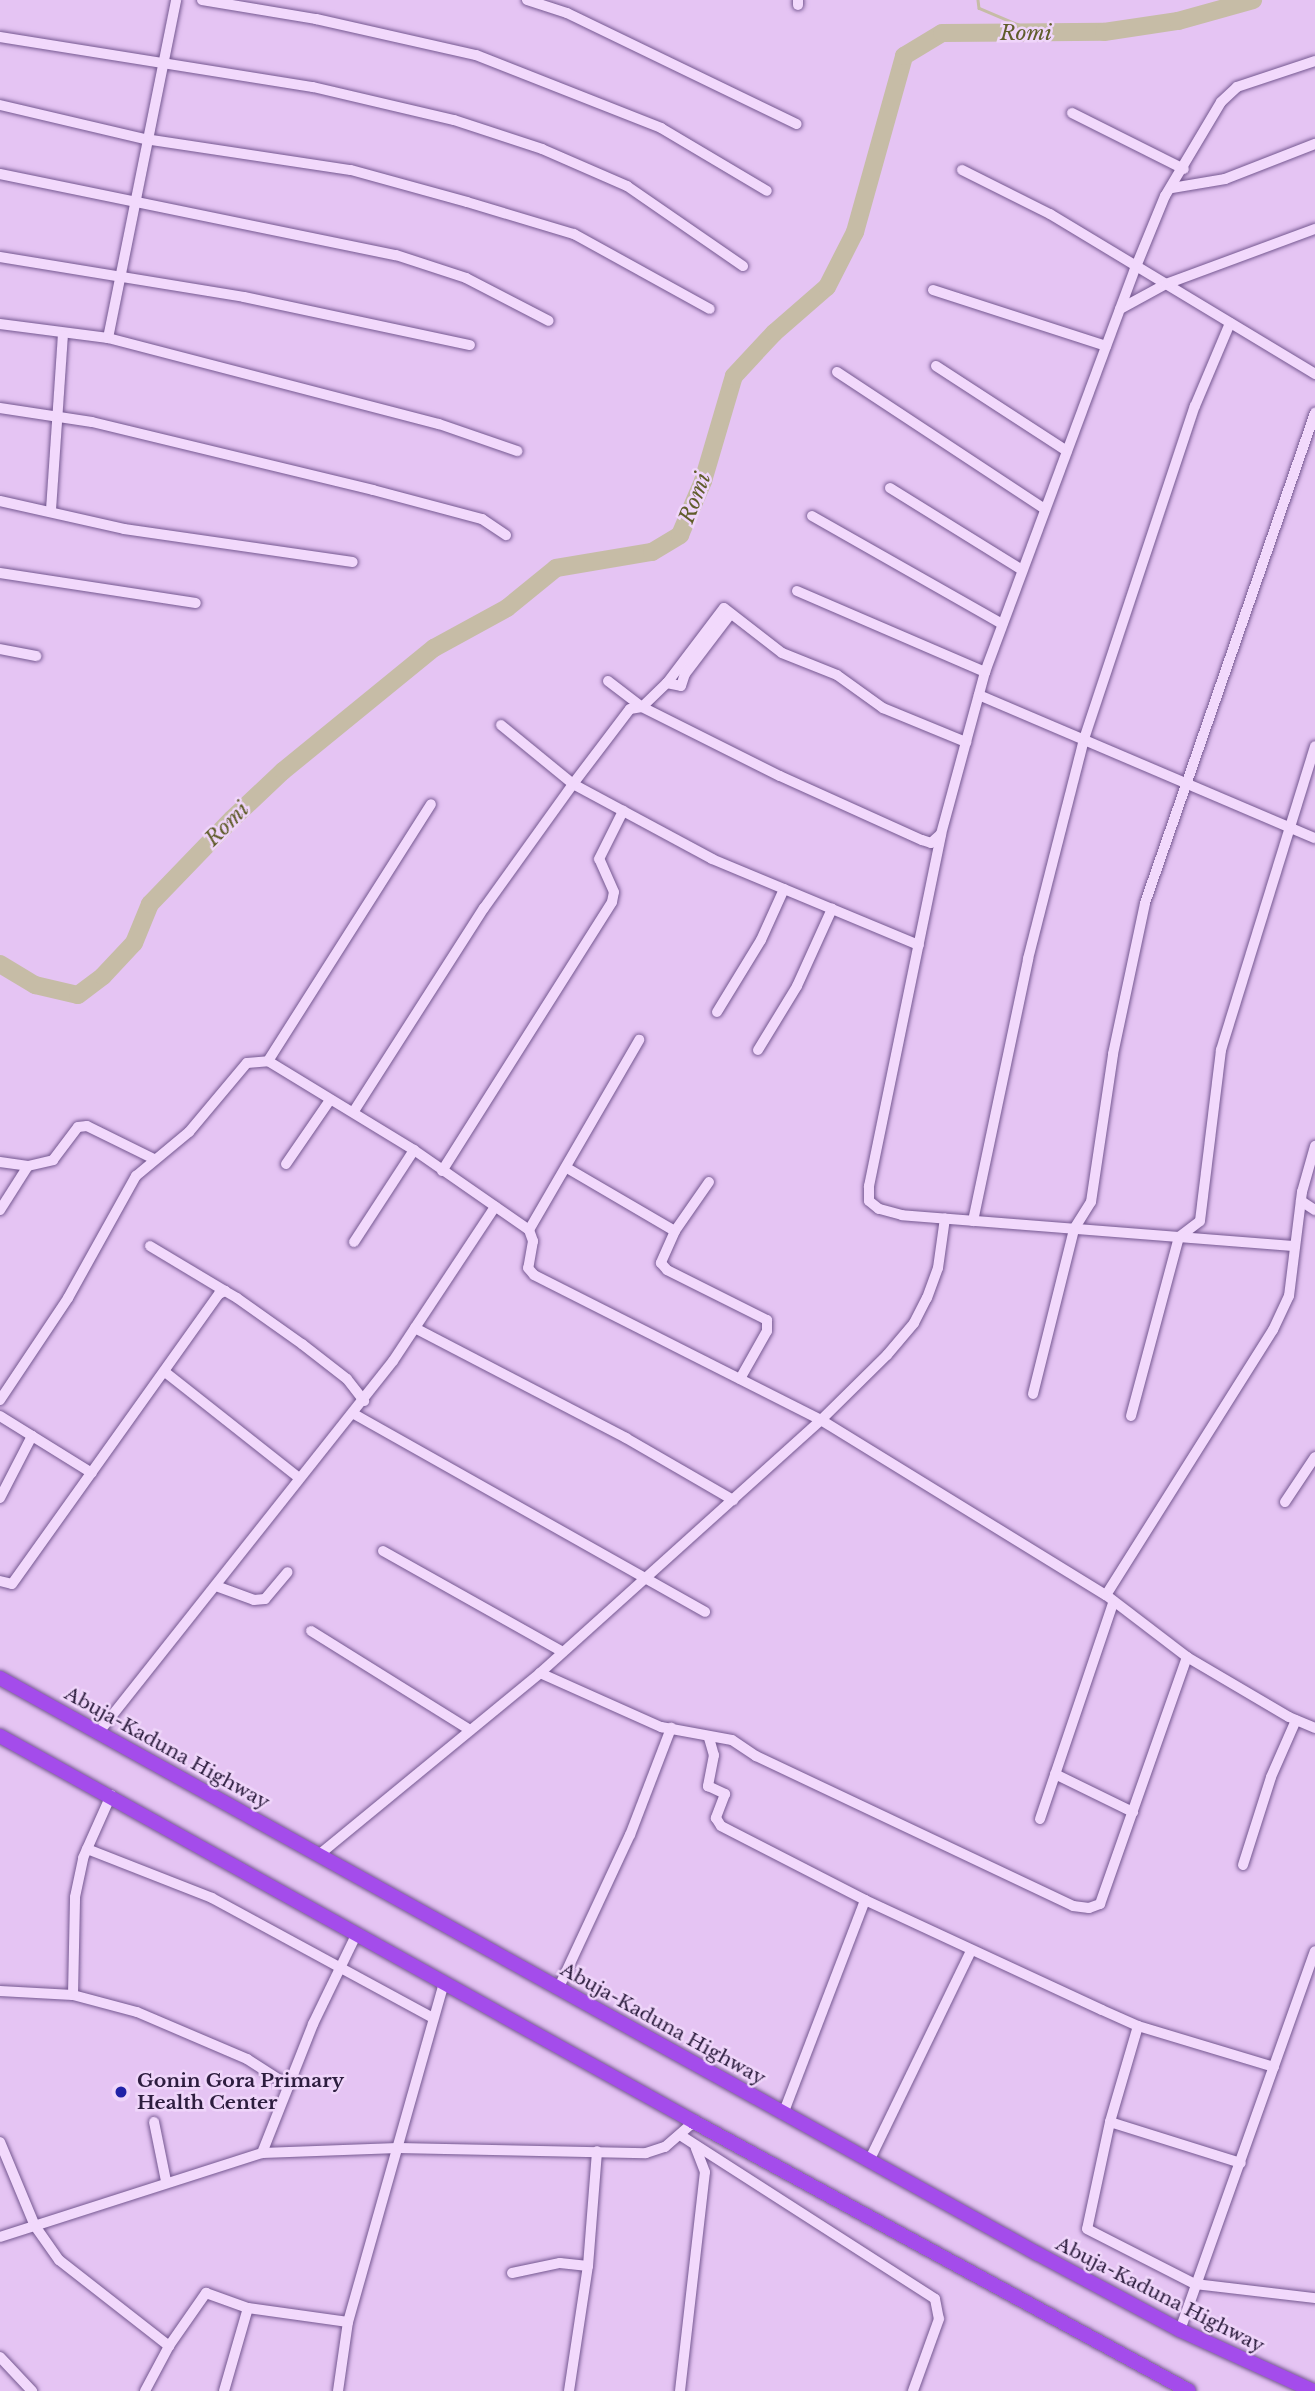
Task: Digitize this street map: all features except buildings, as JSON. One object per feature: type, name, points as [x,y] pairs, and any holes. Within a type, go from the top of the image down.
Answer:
[{"type":"highway","name":"Abuja-Kaduna Highway","points":[[0,1678],[783,2114],[1180,2330],[1313,2391]]},
{"type":"highway","points":[[0,1735],[694,2122],[1189,2391]]},
{"type":"street","points":[[108,338],[117,278],[135,199],[160,63],[176,0]]},
{"type":"street","points":[[202,0],[316,19],[476,55],[661,128],[767,191]]},
{"type":"street","points":[[527,0],[567,13],[797,124]]},
{"type":"street","points":[[0,37],[313,87],[454,121],[542,149],[627,186],[743,266]]},
{"type":"street","points":[[1293,1246],[902,1215],[879,1209],[869,1201],[941,834],[985,672],[1135,269],[1172,188],[1221,102],[1237,87],[1315,61]]},
{"type":"street","points":[[0,105],[145,139],[351,170],[467,202],[574,234],[710,309]]},
{"type":"street","points":[[1072,113],[1184,169]]},
{"type":"street","points":[[1172,188],[1225,179],[1315,144]]},
{"type":"street","points":[[962,170],[1050,214],[1135,269],[1166,284],[1315,374]]},
{"type":"street","points":[[0,174],[135,199],[396,255],[466,278],[549,321]]},
{"type":"street","points":[[1120,309],[1166,284],[1315,229]]},
{"type":"street","points":[[0,257],[244,297],[470,345]]},
{"type":"street","points":[[933,290],[1107,346]]},
{"type":"street","points":[[972,1221],[1028,959],[1084,739],[1195,406],[1230,323]]},
{"type":"street","points":[[0,324],[63,335],[108,338],[416,418],[517,451]]},
{"type":"street","points":[[51,510],[63,335]]},
{"type":"street","points":[[936,366],[1067,452]]},
{"type":"street","points":[[837,372],[1045,509]]},
{"type":"street","points":[[0,408],[92,422],[373,489],[482,519],[506,535]]},
{"type":"street","points":[[1032,1394],[1074,1229],[1091,1202],[1113,1054],[1145,903],[1188,783],[1237,629],[1315,412]]},
{"type":"street","points":[[890,488],[1022,570]]},
{"type":"street","points":[[0,501],[51,510],[124,529],[353,562]]},
{"type":"street","points":[[812,516],[1002,624]]},
{"type":"street","points":[[0,573],[196,603]]},
{"type":"street","points":[[797,591],[985,672]]},
{"type":"street","points":[[359,1112],[484,908],[573,784],[630,709],[642,707],[667,683],[681,686],[685,674],[729,616],[782,653],[837,675],[883,708],[966,741]]},
{"type":"street","points":[[0,649],[36,656]]},
{"type":"street","points":[[608,681],[642,707],[922,840],[931,843],[941,834]]},
{"type":"street","points":[[979,695],[1315,838]]},
{"type":"street","points":[[501,725],[573,784],[712,859],[919,945]]},
{"type":"street","points":[[1131,1416],[1180,1237],[1200,1221],[1221,1050],[1315,746]]},
{"type":"street","points":[[268,1061],[431,804]]},
{"type":"street","points":[[442,1171],[612,902],[614,892],[599,859],[623,811]]},
{"type":"street","points":[[717,1012],[761,940],[784,889]]},
{"type":"street","points":[[758,1050],[797,986],[831,909]]},
{"type":"street","points":[[529,1230],[639,1040]]},
{"type":"street","points":[[0,1400],[68,1298],[136,1177],[189,1132],[247,1063],[268,1061],[330,1100],[359,1112],[529,1230],[533,1241],[527,1268],[534,1275],[821,1420],[1110,1598],[1187,1657],[1296,1720],[1315,1728]]},
{"type":"street","points":[[286,1164],[330,1100]]},
{"type":"street","points":[[0,1162],[28,1166],[52,1160],[78,1127],[87,1126],[154,1159]]},
{"type":"street","points":[[1040,1819],[1110,1598],[1273,1331],[1289,1296],[1293,1246],[1315,1146]]},
{"type":"street","points":[[354,1242],[414,1150]]},
{"type":"street","points":[[0,1210],[28,1166]]},
{"type":"street","points":[[566,1168],[675,1231]]},
{"type":"street","points":[[709,1182],[675,1231],[663,1267],[767,1320],[767,1331],[740,1379]]},
{"type":"street","points":[[1301,1201],[1315,1210]]},
{"type":"street","points":[[99,1732],[216,1586],[298,1476],[364,1401],[495,1207]]},
{"type":"street","points":[[320,1854],[540,1672],[821,1420],[914,1323],[938,1268],[945,1218]]},
{"type":"street","points":[[150,1246],[225,1291],[347,1379],[364,1401]]},
{"type":"street","points":[[0,1581],[12,1584],[225,1291]]},
{"type":"street","points":[[415,1328],[626,1438],[733,1500]]},
{"type":"street","points":[[165,1372],[298,1476]]},
{"type":"street","points":[[354,1414],[643,1580],[705,1612]]},
{"type":"street","points":[[0,1416],[92,1473]]},
{"type":"street","points":[[0,1498],[32,1436]]},
{"type":"street","points":[[1285,1502],[1315,1457]]},
{"type":"street","points":[[383,1551],[563,1652]]},
{"type":"street","points":[[216,1586],[254,1600],[265,1599],[288,1572]]},
{"type":"street","points":[[311,1631],[470,1730]]},
{"type":"street","points":[[540,1672],[671,1728],[732,1741],[756,1756],[1073,1906],[1100,1904],[1187,1657]]},
{"type":"street","points":[[1243,1866],[1271,1777],[1296,1720]]},
{"type":"street","points":[[559,1987],[630,1835],[671,1728]]},
{"type":"street","points":[[709,1738],[714,1755],[708,1786],[725,1794],[716,1818],[721,1826],[864,1900],[1138,2026],[1274,2067]]},
{"type":"street","points":[[1055,1774],[1133,1812]]},
{"type":"street","points":[[73,1995],[75,1897],[87,1850],[111,1795]]},
{"type":"street","points":[[87,1850],[169,1878],[433,2018]]},
{"type":"street","points":[[783,2114],[864,1900]]},
{"type":"street","points":[[262,2153],[357,1933]]},
{"type":"street","points":[[869,2161],[971,1951]]},
{"type":"street","points":[[1180,2330],[1315,1951]]},
{"type":"street","points":[[338,2391],[348,2322],[388,2168],[398,2148],[444,1983]]},
{"type":"street","points":[[0,1991],[73,1995],[200,2036],[289,2087]]},
{"type":"street","points":[[1138,2026],[1110,2122],[1087,2229],[1195,2284],[1315,2298]]},
{"type":"street","points":[[154,2122],[166,2181]]},
{"type":"street","points":[[0,2237],[166,2181],[262,2153],[398,2148],[646,2153],[680,2135],[694,2122]]},
{"type":"street","points":[[1110,2122],[1241,2163]]},
{"type":"street","points":[[680,2135],[695,2148],[865,2250],[935,2299],[939,2319],[913,2391]]},
{"type":"street","points":[[0,2142],[36,2226],[59,2260],[169,2346]]},
{"type":"street","points":[[680,2391],[705,2172],[695,2148]]},
{"type":"street","points":[[569,2391],[588,2266],[597,2151]]},
{"type":"street","points":[[512,2273],[560,2263],[588,2266]]},
{"type":"street","points":[[145,2391],[169,2346],[203,2295],[211,2293],[248,2308],[348,2322]]},
{"type":"street","points":[[224,2391],[248,2308]]},
{"type":"street","points":[[0,2357],[32,2391]]},
{"type":"waterway","points":[[978,0],[979,8],[1041,34]]},
{"type":"waterway","name":"Romi","points":[[0,964],[35,985],[78,995],[103,976],[134,943],[150,904],[232,819],[283,771],[434,648],[507,608],[556,568],[652,552],[680,535],[703,481],[734,376],[774,333],[827,287],[855,232],[904,56],[942,33],[1104,32],[1178,21],[1253,0]]},
{"type":"place","name":"Gonin Gora Primary Health Center","points":[[121,2092]]}]
